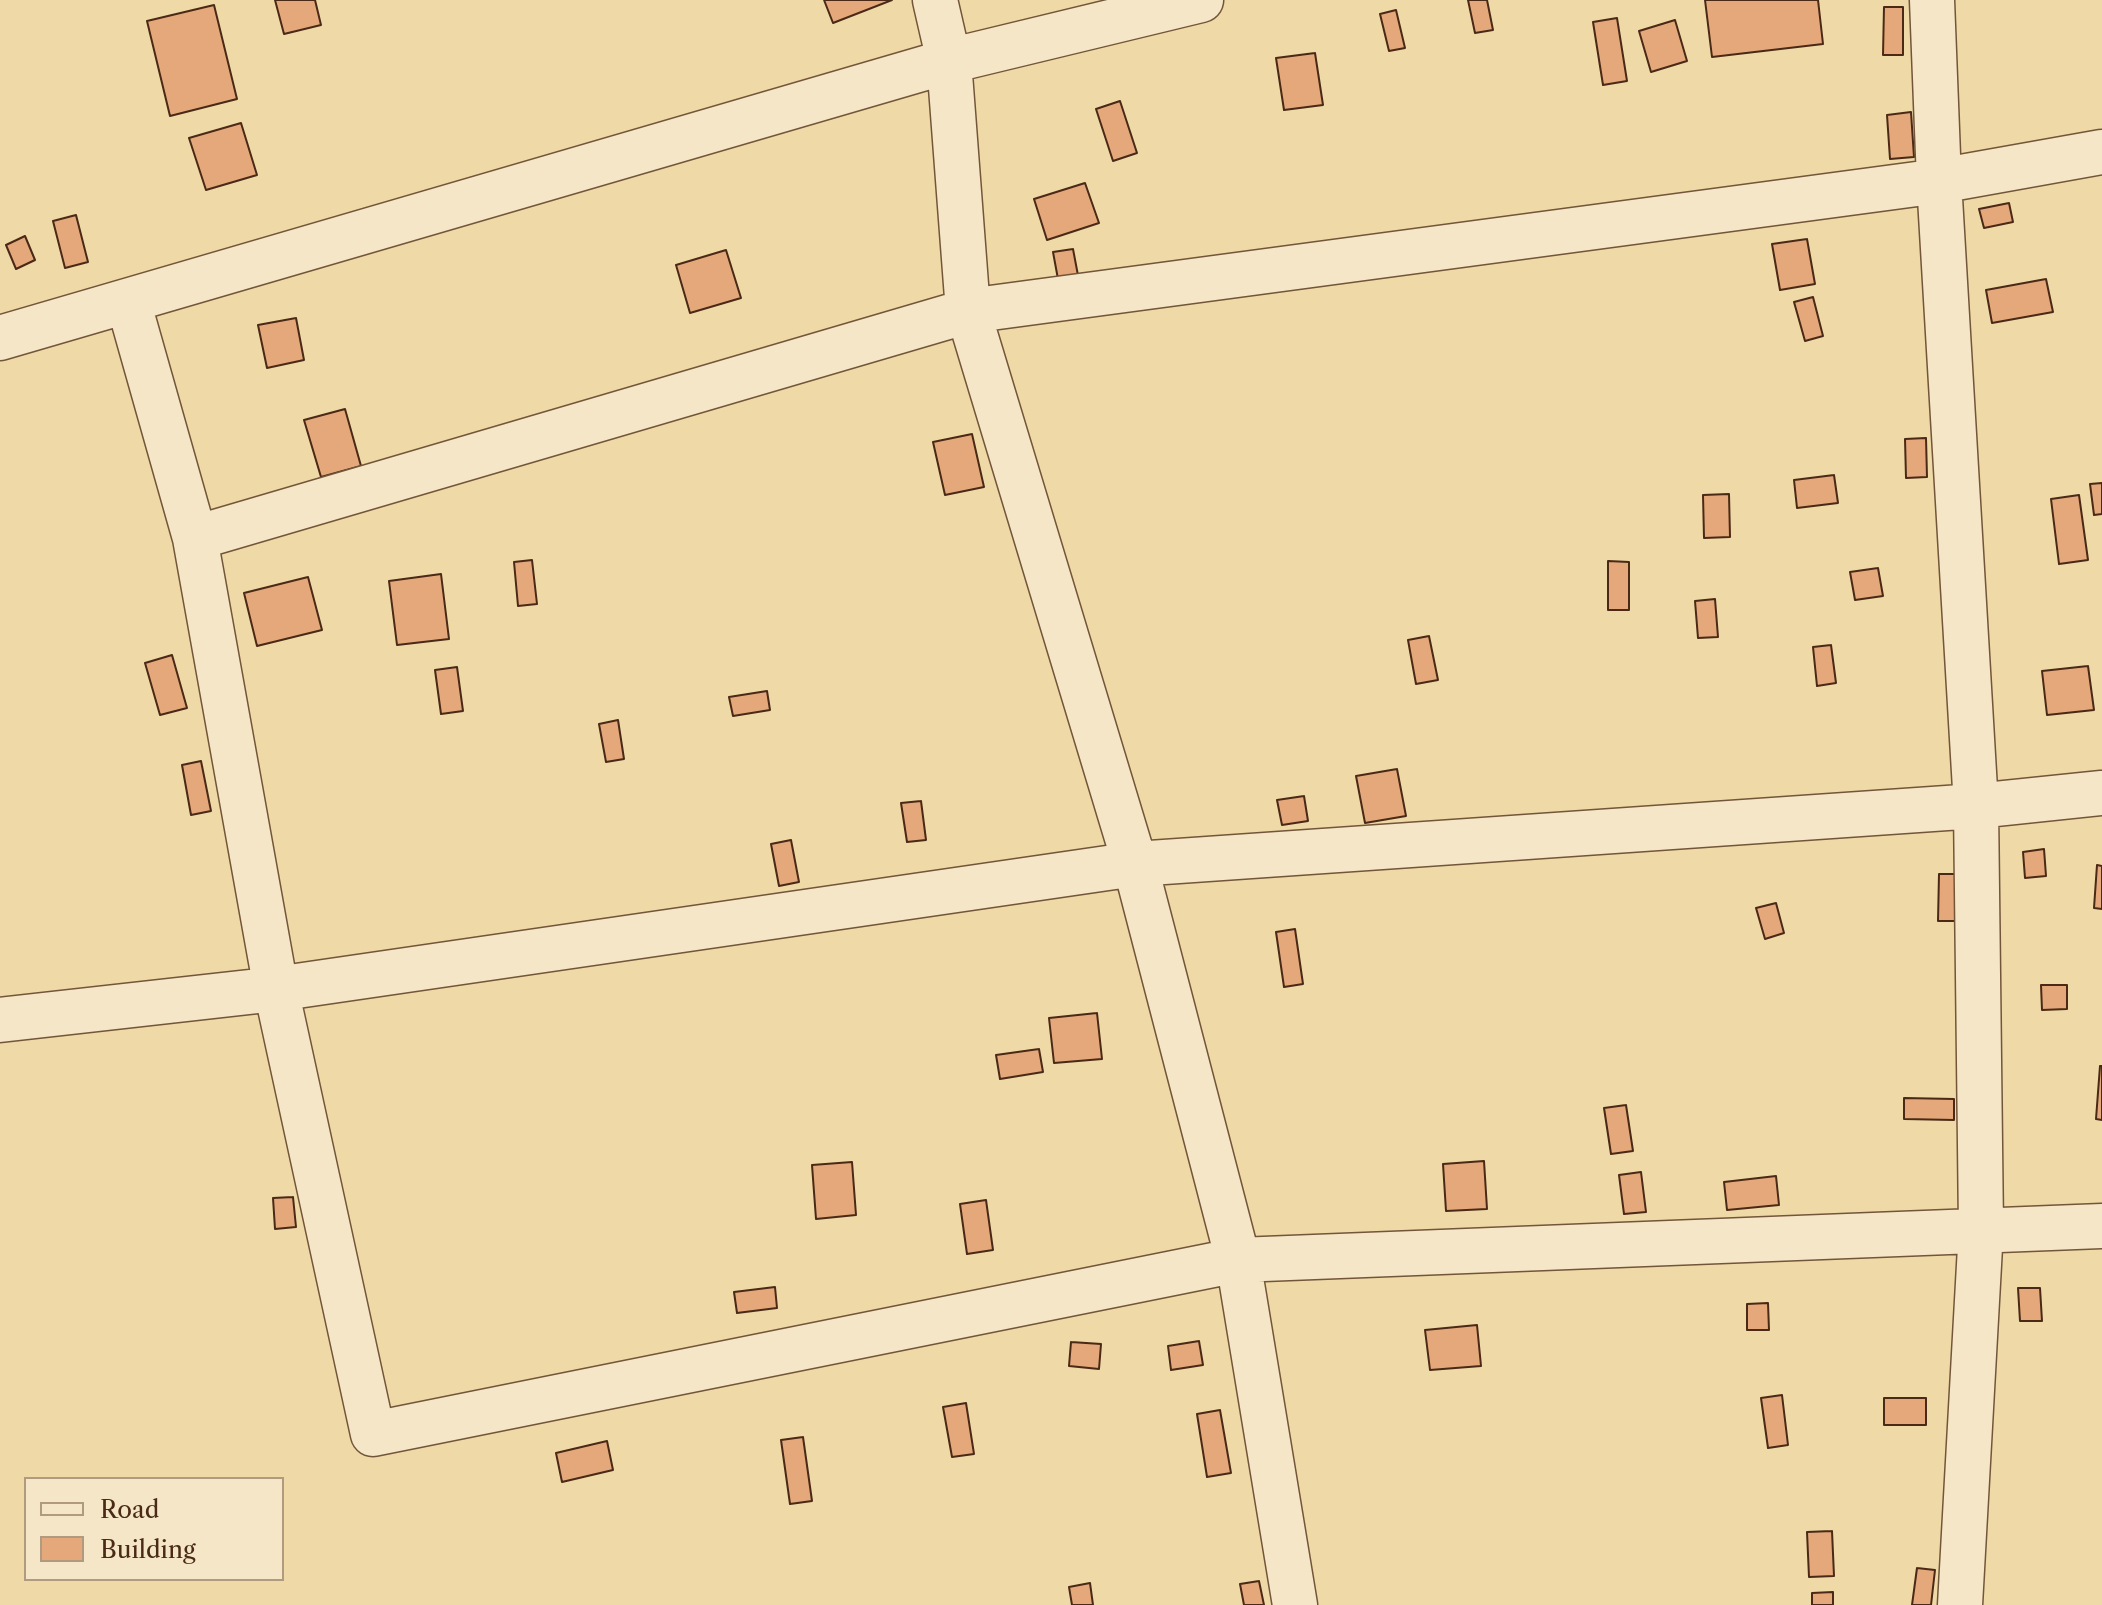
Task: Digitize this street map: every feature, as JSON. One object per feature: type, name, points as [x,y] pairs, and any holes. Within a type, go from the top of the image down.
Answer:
[{"type":"street","points":[[935,0],[949,61],[968,311],[1135,864],[1238,1260],[1295,1605]]},
{"type":"street","points":[[0,338],[949,61],[1201,0]]},
{"type":"street","points":[[1932,0],[1939,181],[1976,806],[1981,1229],[1960,1605]]},
{"type":"street","points":[[195,538],[968,311],[1939,181],[2102,152]]},
{"type":"street","points":[[128,301],[195,538],[276,989],[373,1434],[1238,1260],[2102,1226]]},
{"type":"street","points":[[0,1020],[276,989],[1135,864],[1976,806],[2102,793]]},
{"type":"building","points":[[275,0],[315,0],[321,25],[284,34]]},
{"type":"building","points":[[824,0],[892,0],[833,23]]},
{"type":"building","points":[[1468,0],[1487,0],[1493,30],[1475,33]]},
{"type":"building","points":[[1705,0],[1818,0],[1823,44],[1712,57]]},
{"type":"building","points":[[214,5],[237,99],[170,116],[147,21]]},
{"type":"building","points":[[1884,7],[1903,7],[1903,55],[1883,55]]},
{"type":"building","points":[[1396,10],[1405,48],[1389,51],[1380,14]]},
{"type":"building","points":[[1617,18],[1627,81],[1603,85],[1593,22]]},
{"type":"building","points":[[1675,20],[1687,61],[1651,72],[1639,31]]},
{"type":"building","points":[[1315,53],[1323,105],[1284,110],[1276,58]]},
{"type":"building","points":[[1120,101],[1137,153],[1113,161],[1096,109]]},
{"type":"building","points":[[1911,112],[1914,157],[1890,159],[1887,115]]},
{"type":"building","points":[[241,123],[257,175],[206,190],[189,138]]},
{"type":"building","points":[[1085,183],[1099,223],[1047,240],[1034,199]]},
{"type":"building","points":[[2009,203],[2013,222],[1984,228],[1979,209]]},
{"type":"building","points":[[76,215],[88,262],[65,268],[53,221]]},
{"type":"building","points":[[25,236],[35,260],[16,269],[6,245]]},
{"type":"building","points":[[1807,239],[1815,284],[1780,290],[1772,244]]},
{"type":"building","points":[[1073,249],[1080,286],[1060,290],[1053,252]]},
{"type":"building","points":[[726,250],[741,298],[690,313],[676,265]]},
{"type":"building","points":[[2046,279],[2053,312],[1992,323],[1986,290]]},
{"type":"building","points":[[1813,297],[1823,336],[1805,341],[1794,302]]},
{"type":"building","points":[[296,318],[304,360],[267,368],[258,325]]},
{"type":"building","points":[[345,409],[361,466],[321,477],[304,420]]},
{"type":"building","points":[[972,434],[984,487],[945,495],[933,442]]},
{"type":"building","points":[[1926,438],[1927,477],[1906,478],[1905,439]]},
{"type":"building","points":[[1834,475],[1838,503],[1797,508],[1794,480]]},
{"type":"building","points":[[2102,483],[2102,514],[2094,515],[2090,484]]},
{"type":"building","points":[[1729,494],[1730,537],[1704,538],[1703,495]]},
{"type":"building","points":[[2079,495],[2088,560],[2059,564],[2051,499]]},
{"type":"building","points":[[532,560],[537,604],[518,606],[514,562]]},
{"type":"building","points":[[1608,561],[1629,562],[1629,610],[1608,610]]},
{"type":"building","points":[[1878,568],[1883,596],[1855,600],[1850,572]]},
{"type":"building","points":[[441,574],[449,639],[397,645],[389,581]]},
{"type":"building","points":[[308,577],[322,630],[257,646],[244,593]]},
{"type":"building","points":[[1715,599],[1718,637],[1698,638],[1695,601]]},
{"type":"building","points":[[1429,636],[1438,680],[1416,684],[1408,640]]},
{"type":"building","points":[[1831,645],[1836,683],[1817,686],[1813,647]]},
{"type":"building","points":[[172,655],[187,708],[160,715],[145,663]]},
{"type":"building","points":[[2088,666],[2094,710],[2047,715],[2042,671]]},
{"type":"building","points":[[457,667],[463,711],[441,714],[435,670]]},
{"type":"building","points":[[767,691],[770,710],[733,716],[729,697]]},
{"type":"building","points":[[618,720],[624,759],[606,762],[599,724]]},
{"type":"building","points":[[201,761],[211,811],[191,815],[182,765]]},
{"type":"building","points":[[1397,769],[1406,816],[1365,823],[1356,776]]},
{"type":"building","points":[[1304,796],[1308,821],[1282,825],[1277,800]]},
{"type":"building","points":[[921,801],[926,840],[907,842],[901,803]]},
{"type":"building","points":[[791,840],[799,882],[779,886],[771,844]]},
{"type":"building","points":[[2044,849],[2046,876],[2025,878],[2023,852]]},
{"type":"building","points":[[2097,865],[2102,866],[2102,909],[2094,908]]},
{"type":"building","points":[[1939,874],[1957,874],[1956,921],[1938,921]]},
{"type":"building","points":[[1776,903],[1784,933],[1765,939],[1756,908]]},
{"type":"building","points":[[1295,929],[1303,984],[1284,987],[1276,932]]},
{"type":"building","points":[[2041,985],[2067,985],[2067,1009],[2042,1010]]},
{"type":"building","points":[[1097,1013],[1102,1059],[1054,1063],[1049,1018]]},
{"type":"building","points":[[1039,1049],[1043,1072],[1000,1079],[996,1055]]},
{"type":"building","points":[[2102,1066],[2102,1120],[2096,1119]]},
{"type":"building","points":[[1904,1098],[1954,1099],[1954,1120],[1904,1119]]},
{"type":"building","points":[[1626,1105],[1633,1151],[1611,1154],[1604,1108]]},
{"type":"building","points":[[1484,1161],[1487,1209],[1446,1211],[1443,1164]]},
{"type":"building","points":[[852,1162],[856,1215],[816,1219],[812,1165]]},
{"type":"building","points":[[1641,1172],[1646,1212],[1624,1214],[1619,1175]]},
{"type":"building","points":[[1776,1176],[1779,1205],[1727,1210],[1724,1182]]},
{"type":"building","points":[[293,1197],[296,1227],[275,1229],[273,1198]]},
{"type":"building","points":[[986,1200],[993,1250],[967,1254],[960,1204]]},
{"type":"building","points":[[775,1287],[777,1308],[737,1313],[734,1292]]},
{"type":"building","points":[[2018,1288],[2040,1288],[2042,1321],[2020,1321]]},
{"type":"building","points":[[1768,1303],[1769,1330],[1747,1330],[1747,1304]]},
{"type":"building","points":[[1477,1325],[1481,1366],[1430,1370],[1425,1330]]},
{"type":"building","points":[[1199,1341],[1203,1365],[1171,1370],[1168,1346]]},
{"type":"building","points":[[1071,1342],[1101,1344],[1099,1369],[1069,1366]]},
{"type":"building","points":[[1782,1395],[1788,1445],[1768,1448],[1761,1398]]},
{"type":"building","points":[[1884,1398],[1926,1398],[1926,1425],[1884,1425]]},
{"type":"building","points":[[966,1403],[974,1454],[952,1457],[943,1407]]},
{"type":"building","points":[[1220,1410],[1231,1473],[1207,1477],[1197,1414]]},
{"type":"building","points":[[803,1437],[812,1501],[790,1504],[781,1440]]},
{"type":"building","points":[[607,1441],[613,1470],[562,1482],[556,1453]]},
{"type":"building","points":[[1832,1531],[1834,1576],[1809,1577],[1807,1532]]},
{"type":"building","points":[[1917,1568],[1935,1570],[1931,1605],[1912,1605]]},
{"type":"building","points":[[1259,1581],[1264,1605],[1244,1605],[1240,1584]]},
{"type":"building","points":[[1090,1583],[1093,1605],[1072,1605],[1069,1587]]},
{"type":"building","points":[[1833,1592],[1833,1605],[1812,1605],[1812,1593]]}]
